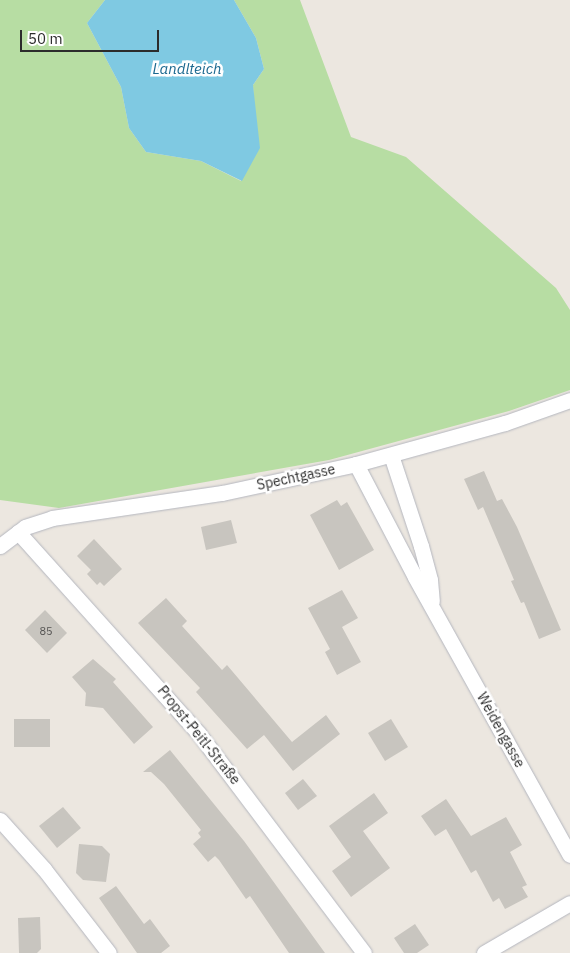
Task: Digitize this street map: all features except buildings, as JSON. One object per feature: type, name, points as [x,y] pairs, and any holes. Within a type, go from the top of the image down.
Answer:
[{"type":"street","name":"Spechtgasse","points":[[0,546],[18,532],[52,518],[214,494],[356,464],[505,423],[570,400]]},
{"type":"street","name":"Weidengasse","points":[[391,455],[426,563],[432,605]]},
{"type":"street","name":"Weidengasse","points":[[356,464],[570,855]]},
{"type":"street","name":"Propst-Peitl-Straße","points":[[18,532],[199,734],[364,953]]},
{"type":"street","points":[[0,820],[44,869],[109,953]]},
{"type":"street","points":[[484,953],[570,903]]},
{"type":"green space","points":[[0,0],[105,0],[87,23],[121,87],[129,128],[146,152],[201,161],[241,181],[254,111],[253,85],[264,69],[256,38],[234,0],[300,0],[351,137],[406,157],[556,288],[570,310],[570,390],[509,411],[329,460],[59,508],[0,500]]},
{"type":"water","name":"Landlteich","points":[[105,0],[234,0],[256,38],[264,69],[253,85],[260,148],[242,181],[201,161],[146,152],[129,128],[121,87],[87,23]]}]
